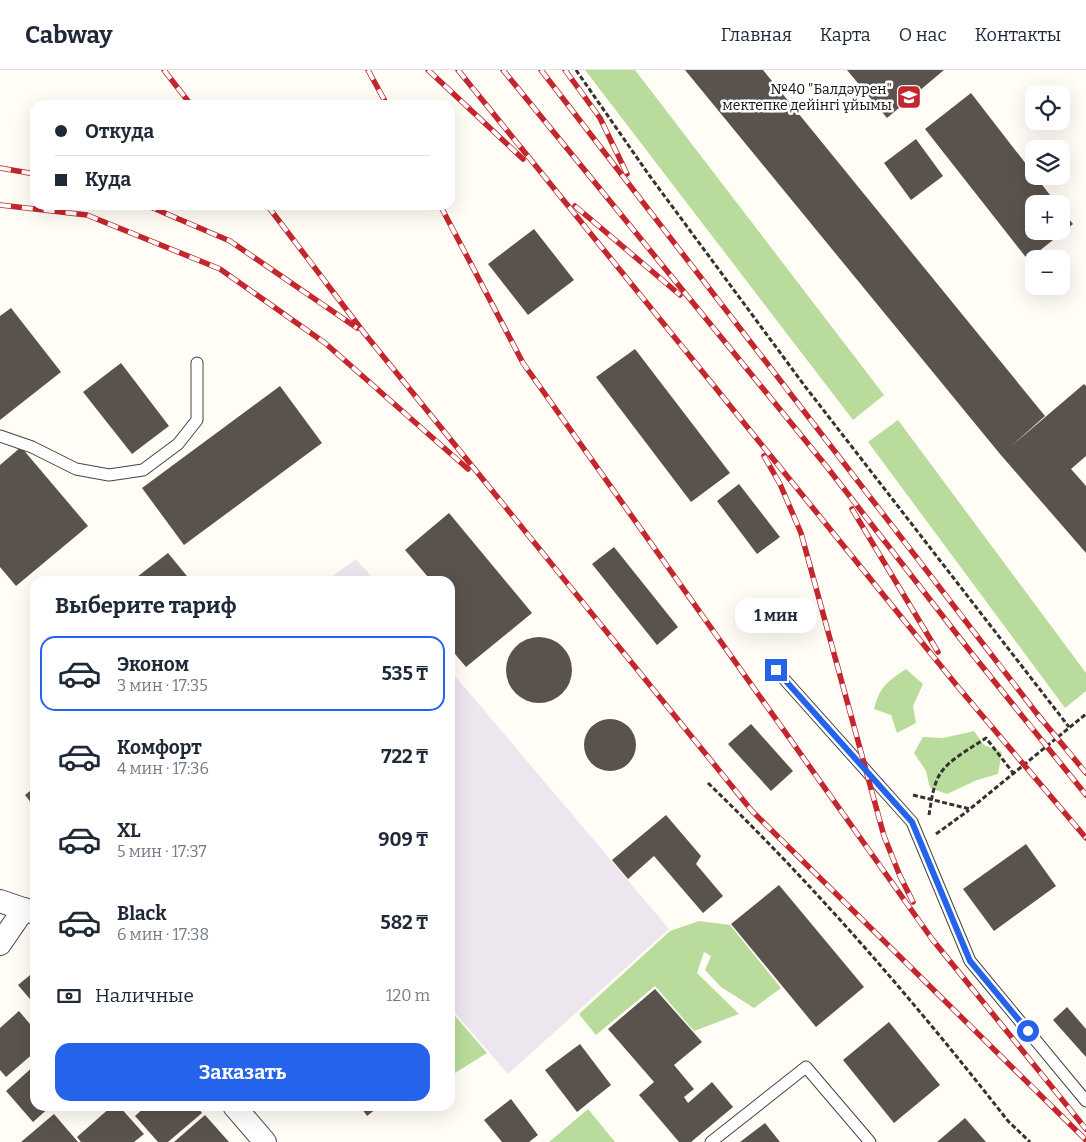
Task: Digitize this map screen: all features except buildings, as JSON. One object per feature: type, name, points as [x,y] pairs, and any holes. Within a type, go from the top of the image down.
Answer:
[{"type":"street","points":[[0,901],[30,911],[0,944]]},
{"type":"street","points":[[238,1111],[265,1142]]},
{"type":"lane","points":[[0,436],[32,447],[76,469],[109,475],[142,470],[178,444],[197,420],[197,364]]},
{"type":"lane","points":[[776,670],[912,822],[926,842],[970,961],[1086,1101]]},
{"type":"lane","points":[[711,1142],[806,1067],[870,1142]]},
{"type":"path","points":[[576,70],[649,175],[804,385],[1069,727]]},
{"type":"path","points":[[926,842],[1014,774],[1086,714]]},
{"type":"path","points":[[926,842],[932,800],[940,774],[960,756],[986,738],[1014,774]]},
{"type":"path","points":[[708,784],[766,839],[878,961],[1008,1121],[1030,1142]]},
{"type":"path","points":[[881,787],[970,809]]},
{"type":"shaded area","points":[[356,559],[371,576],[333,576]]},
{"type":"shaded area","points":[[455,676],[669,929],[508,1074],[455,1013]]},
{"type":"green space","points":[[585,70],[635,70],[884,395],[853,420]]},
{"type":"green space","points":[[898,420],[1086,673],[1086,691],[1065,708],[868,442]]},
{"type":"green space","points":[[906,669],[923,684],[913,706],[916,723],[897,733],[891,715],[874,709],[885,685]]},
{"type":"green space","points":[[974,731],[984,745],[1002,752],[998,774],[977,780],[947,794],[930,788],[926,771],[914,753],[923,737],[943,738]]},
{"type":"green space","points":[[699,921],[730,925],[781,988],[754,1008],[721,987],[705,970],[711,956],[704,952],[697,973],[739,1014],[694,1031],[655,986],[596,1035],[579,1014],[670,931]]},
{"type":"green space","points":[[455,1016],[487,1053],[455,1073]]},
{"type":"green space","points":[[588,1109],[615,1142],[549,1142]]},
{"type":"railway","points":[[164,70],[187,100]]},
{"type":"railway","points":[[368,70],[384,100]]},
{"type":"railway","points":[[428,70],[523,159]]},
{"type":"railway","points":[[458,70],[958,687],[1086,838]]},
{"type":"railway","points":[[503,70],[827,467],[973,655],[1086,795]]},
{"type":"railway","points":[[541,70],[1041,719]]},
{"type":"railway","points":[[565,70],[600,118],[627,174]]},
{"type":"railway","points":[[0,168],[30,173]]},
{"type":"railway","points":[[0,205],[30,208]]},
{"type":"railway","points":[[575,206],[680,295]]},
{"type":"railway","points":[[44,210],[87,215],[220,269],[325,343],[468,469]]},
{"type":"railway","points":[[158,210],[230,241],[357,328]]},
{"type":"railway","points":[[271,210],[365,334],[752,811],[1086,1140]]},
{"type":"railway","points":[[443,210],[523,363],[932,939],[1086,1129]]},
{"type":"railway","points":[[764,456],[780,484],[801,533],[884,836],[913,902]]},
{"type":"railway","points":[[852,509],[938,652]]},
{"type":"railway","points":[[1038,715],[1086,773]]},
{"type":"place","name":"№40 \"Балдәурен\" мектепке дейінгі ұйымы","points":[[909,97]]},
{"type":"route","points":[[776,670],[912,822],[970,961],[1028,1031]]}]
